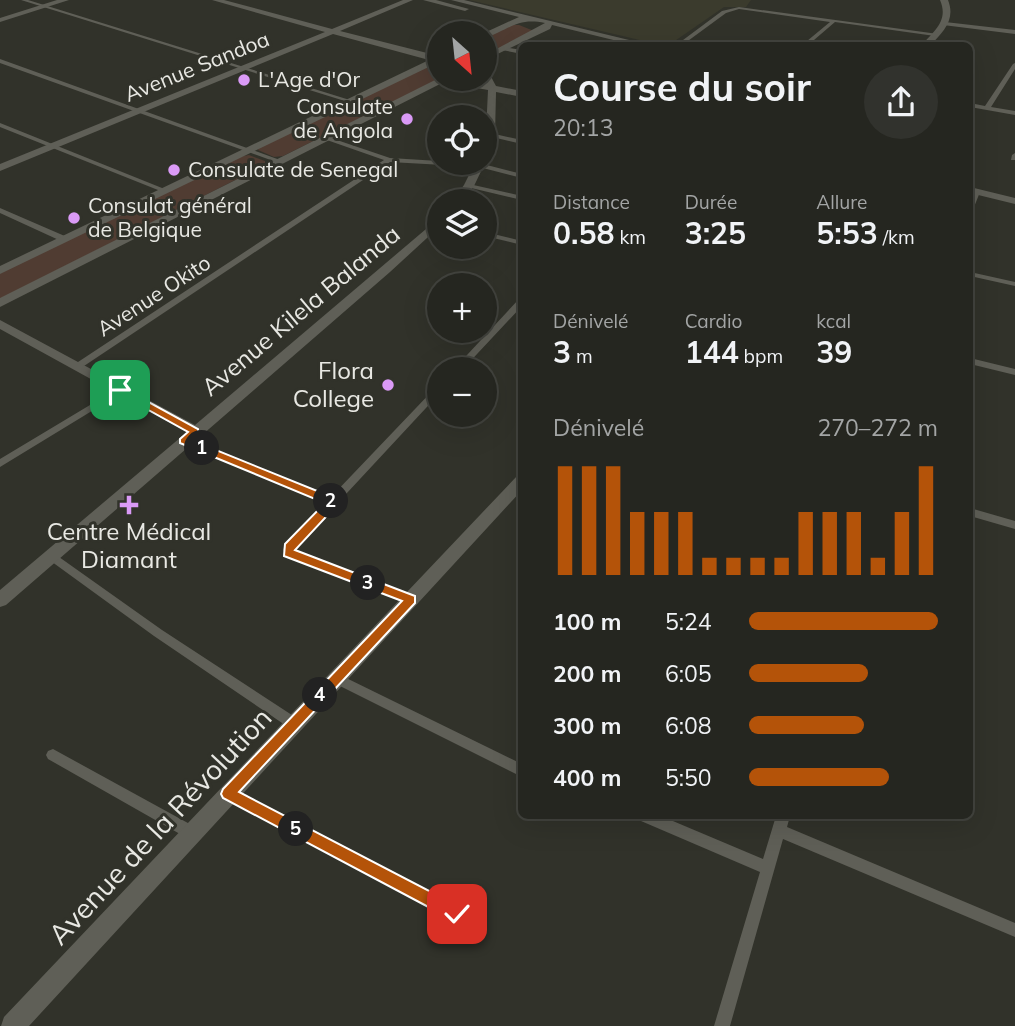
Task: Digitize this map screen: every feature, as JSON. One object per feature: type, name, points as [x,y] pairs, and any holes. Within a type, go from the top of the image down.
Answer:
[{"type":"street","points":[[23,0],[350,101]]},
{"type":"street","points":[[0,20],[65,0]]},
{"type":"street","points":[[216,0],[335,30]]},
{"type":"street","points":[[230,0],[427,56]]},
{"type":"street","name":"Avenue Sandoa","points":[[0,168],[409,0]]},
{"type":"street","points":[[426,0],[514,22],[567,26],[633,42]]},
{"type":"street","points":[[455,0],[531,18],[548,25]]},
{"type":"street","points":[[928,42],[949,16],[944,0]]},
{"type":"street","points":[[683,42],[735,8],[935,34]]},
{"type":"street","points":[[497,30],[531,18]]},
{"type":"street","points":[[808,42],[835,20]]},
{"type":"street","points":[[945,24],[1015,32]]},
{"type":"street","points":[[497,52],[548,25]]},
{"type":"street","points":[[504,49],[518,51]]},
{"type":"street","points":[[0,61],[278,161]]},
{"type":"street","points":[[0,270],[427,64]]},
{"type":"street","points":[[988,108],[1015,65]]},
{"type":"street","points":[[0,303],[427,88]]},
{"type":"street","points":[[497,89],[518,93]]},
{"type":"street","points":[[973,106],[1015,113]]},
{"type":"street","points":[[0,125],[165,191]]},
{"type":"street","points":[[497,137],[518,141]]},
{"type":"street","points":[[326,138],[388,160],[427,162]]},
{"type":"street","name":"Avenue Okito","points":[[78,366],[388,160]]},
{"type":"street","points":[[497,169],[518,175]]},
{"type":"street","points":[[467,189],[474,175]]},
{"type":"street","points":[[469,186],[518,197]]},
{"type":"street","points":[[973,191],[1015,201]]},
{"type":"street","points":[[0,210],[64,239]]},
{"type":"street","name":"Avenue Kilela Balanda","points":[[0,600],[427,233]]},
{"type":"street","points":[[497,237],[518,242]]},
{"type":"street","points":[[973,275],[1015,284]]},
{"type":"street","points":[[469,357],[518,305]]},
{"type":"street","points":[[0,324],[120,390],[189,436],[333,502]]},
{"type":"street","points":[[973,362],[1015,372]]},
{"type":"street","points":[[0,464],[120,390]]},
{"type":"street","points":[[411,599],[288,552],[289,547],[427,402]]},
{"type":"street","name":"Avenue de la Révolution","points":[[13,1026],[518,484]]},
{"type":"street","points":[[973,513],[1015,525]]},
{"type":"street","points":[[52,556],[158,633],[293,723]]},
{"type":"street","points":[[336,678],[518,769]]},
{"type":"street","points":[[53,755],[192,832]]},
{"type":"street","points":[[228,794],[457,914]]},
{"type":"street","points":[[653,819],[768,868]]},
{"type":"street","points":[[722,1026],[781,823],[1014,930]]},
{"type":"shaded area","points":[[469,0],[751,0],[746,7],[724,7],[673,42],[648,42]]},
{"type":"shaded area","points":[[511,25],[534,31],[497,50],[497,32]]},
{"type":"shaded area","points":[[427,65],[427,85],[283,156],[274,157],[258,150],[259,147]]},
{"type":"shaded area","points":[[249,155],[265,161],[265,165],[0,299],[0,273],[239,157]]},
{"type":"place","name":"L'Age d'Or","points":[[244,80]]},
{"type":"place","name":"Consulate de Angola","points":[[407,119]]},
{"type":"place","name":"Consulate de Senegal","points":[[174,170]]},
{"type":"place","name":"Consulat général de Belgique","points":[[74,218]]},
{"type":"place","name":"Flora College","points":[[388,385]]},
{"type":"place","name":"Centre Médical Diamant","points":[[129,505]]},
{"type":"route","points":[[120,390],[195,431],[183,441],[333,502],[289,547],[288,552],[411,599],[228,794],[457,914]]}]
